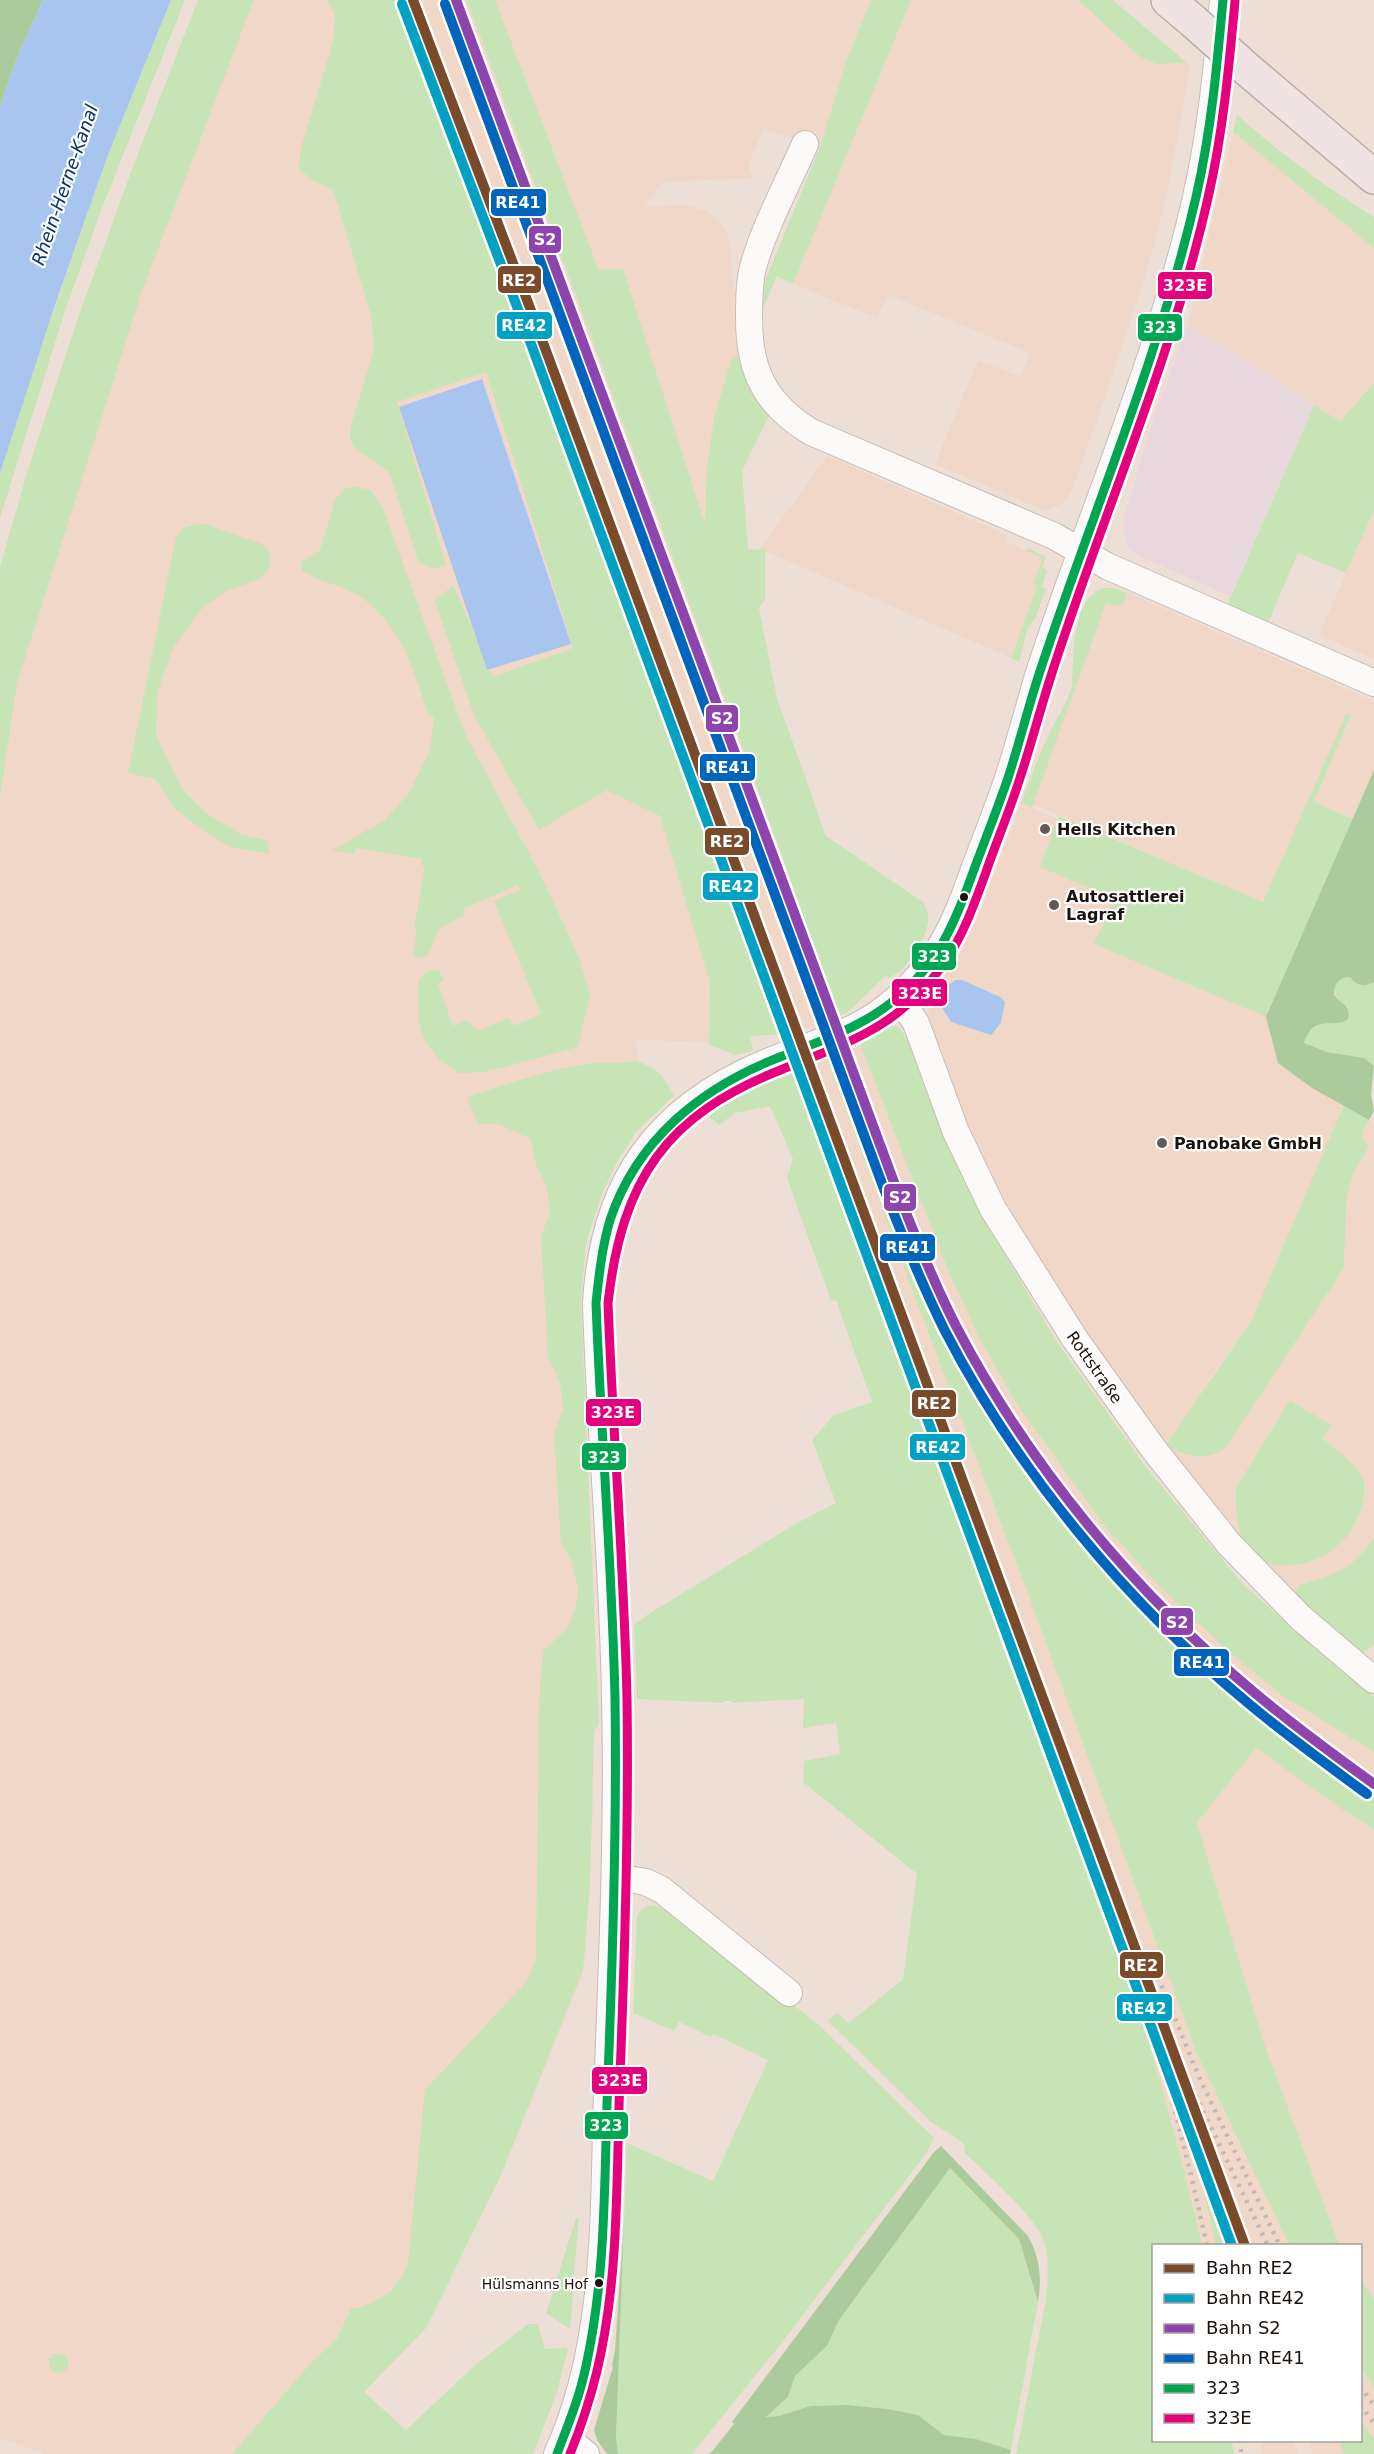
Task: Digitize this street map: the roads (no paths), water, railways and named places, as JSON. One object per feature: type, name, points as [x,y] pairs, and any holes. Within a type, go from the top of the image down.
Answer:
[{"type":"highway","points":[[1193,5],[1248,62],[1374,177]]},
{"type":"highway","points":[[1248,62],[1374,158]]},
{"type":"street","points":[[586,2454],[561,2445],[577,2403],[588,2358],[598,2283],[616,1876],[615,1697],[596,1303],[603,1245],[625,1181],[652,1142],[693,1102],[732,1078],[856,1027],[880,1012],[899,997],[937,952],[963,900],[1008,776],[1038,676],[1157,333],[1187,233],[1212,117],[1193,5]]},
{"type":"street","points":[[805,144],[761,246],[749,286],[749,335],[757,374],[766,391],[792,421],[811,432],[1054,536],[1107,566],[1374,684]]},
{"type":"street","name":"Rottstraße","points":[[899,997],[916,1023],[956,1132],[993,1209],[1076,1339],[1152,1447],[1229,1544],[1301,1618],[1374,1680]]},
{"type":"street","points":[[616,1876],[646,1882],[663,1890],[789,1993]]},
{"type":"water","name":"Rhein-Herne-Kanal","points":[[43,0],[171,0],[109,152],[55,305],[0,473],[0,107],[16,60]]},
{"type":"water","points":[[482,379],[571,644],[487,670],[399,407]]},
{"type":"water","points":[[956,980],[962,980],[1000,997],[1005,1002],[1001,1023],[991,1035],[951,1022],[943,1009],[942,1001],[950,984]]},
{"type":"railway","points":[[1093,1835],[1156,2039],[1207,2244]]},
{"type":"railway","points":[[1148,1952],[1199,2077],[1279,2244]]},
{"type":"railway","points":[[1140,1962],[1185,2073],[1267,2244]]},
{"type":"railway","points":[[1362,2389],[1374,2405]]},
{"type":"railway","points":[[1362,2408],[1374,2423]]},
{"type":"railway","points":[[1240,2442],[1241,2454]]},
{"type":"rail line","name":"RE2","points":[[413,0],[538,329],[1244,2244]]},
{"type":"rail line","name":"S2","points":[[456,0],[895,1185],[956,1326],[985,1378],[1051,1477],[1127,1570],[1168,1613],[1255,1693],[1374,1784]]},
{"type":"rail line","name":"RE42","points":[[402,4],[527,333],[1231,2244]]},
{"type":"rail line","name":"RE41","points":[[445,4],[884,1189],[945,1331],[974,1383],[1041,1484],[1118,1578],[1203,1664],[1292,1738],[1367,1794]]},
{"type":"place","name":"Hells Kitchen","points":[[1045,829]]},
{"type":"place","name":"Autosattlerei Lagraf","points":[[1054,905]]},
{"type":"place","name":"Panobake GmbH","points":[[1162,1143]]},
{"type":"place","name":"Hülsmanns Hof","points":[[599,2283]]}]
